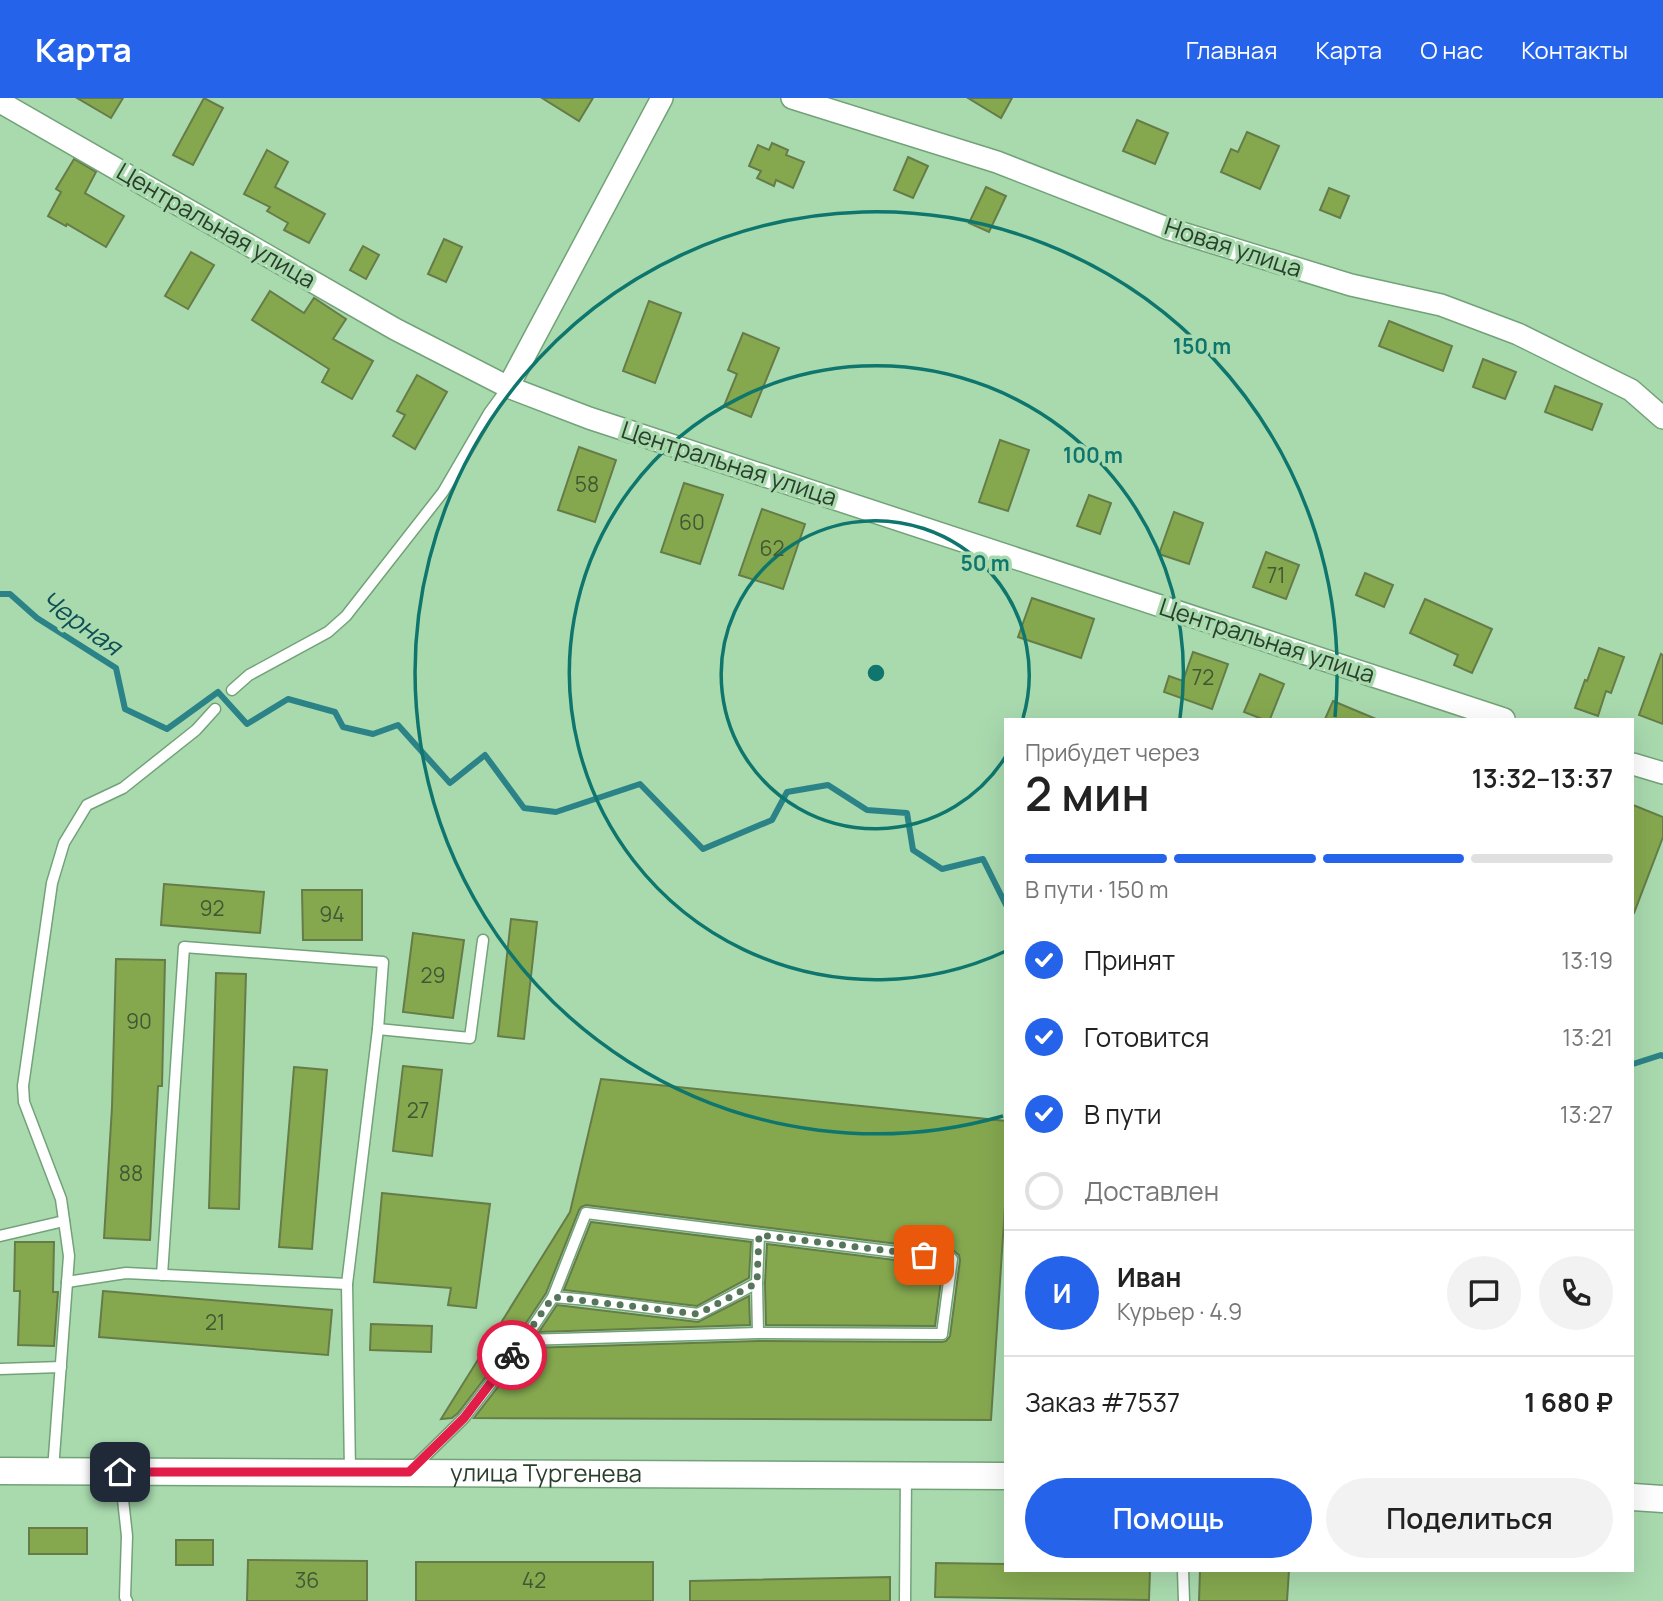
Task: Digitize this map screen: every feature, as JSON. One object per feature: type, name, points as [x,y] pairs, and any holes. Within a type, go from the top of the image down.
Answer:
[{"type":"street","points":[[508,387],[662,98]]},
{"type":"street","name":"Новая улица","points":[[792,98],[997,162],[1169,229],[1351,285],[1441,305],[1518,334],[1631,390],[1663,418]]},
{"type":"street","name":"Центральная улица","points":[[0,102],[395,330],[508,387],[640,435],[1501,718]]},
{"type":"street","points":[[1634,764],[1663,773]]},
{"type":"street","name":"улица Тургенева","points":[[0,1471],[1004,1476]]},
{"type":"street","points":[[1634,1497],[1663,1499]]},
{"type":"lane","points":[[232,690],[249,675],[328,632],[346,617],[443,492],[489,413],[508,387]]},
{"type":"lane","points":[[53,1471],[69,1256],[61,1199],[24,1102],[23,1086],[52,883],[64,843],[88,805],[123,788],[196,730],[215,709]]},
{"type":"lane","points":[[378,1029],[470,1038],[483,940]]},
{"type":"lane","points":[[162,1275],[184,947],[383,962],[378,1029],[347,1284],[350,1473]]},
{"type":"lane","points":[[409,1472],[464,1418],[524,1340],[553,1297],[586,1213],[952,1259],[942,1334],[758,1333],[524,1340]]},
{"type":"lane","points":[[0,1236],[64,1221]]},
{"type":"lane","points":[[758,1333],[759,1235]]},
{"type":"lane","points":[[67,1282],[125,1273],[347,1284]]},
{"type":"lane","points":[[553,1297],[698,1314],[757,1283]]},
{"type":"lane","points":[[0,1369],[61,1367]]},
{"type":"lane","points":[[120,1472],[127,1536],[127,1601]]},
{"type":"lane","points":[[905,1601],[906,1475]]},
{"type":"lane","points":[[1183,1572],[1184,1601]]},
{"type":"building","points":[[77,98],[123,98],[111,118]]},
{"type":"building","points":[[204,98],[223,108],[193,165],[173,155]]},
{"type":"building","points":[[542,98],[593,98],[579,121]]},
{"type":"building","points":[[968,98],[1012,98],[1001,118]]},
{"type":"building","points":[[1137,120],[1168,133],[1155,164],[1123,151]]},
{"type":"building","points":[[1247,132],[1279,146],[1260,189],[1221,172],[1231,149],[1238,152]]},
{"type":"building","points":[[772,143],[788,150],[786,155],[804,162],[793,188],[776,180],[774,186],[757,178],[761,171],[749,166],[758,145],[769,150]]},
{"type":"building","points":[[267,150],[288,162],[275,187],[325,214],[309,243],[284,230],[288,223],[267,211],[270,207],[244,194]]},
{"type":"building","points":[[908,157],[928,166],[913,198],[894,190]]},
{"type":"building","points":[[74,159],[96,172],[85,193],[124,216],[106,247],[48,216],[61,192],[56,189]]},
{"type":"building","points":[[986,187],[1006,196],[989,232],[969,223]]},
{"type":"building","points":[[1329,188],[1349,196],[1340,218],[1320,210]]},
{"type":"building","points":[[444,239],[462,247],[446,282],[428,274]]},
{"type":"building","points":[[363,246],[379,255],[366,279],[350,270]]},
{"type":"building","points":[[191,252],[214,265],[188,309],[165,296]]},
{"type":"building","points":[[270,291],[304,313],[314,298],[346,319],[333,339],[373,361],[352,399],[322,382],[329,369],[252,320]]},
{"type":"building","points":[[649,301],[681,313],[655,383],[623,371]]},
{"type":"building","points":[[1389,321],[1452,346],[1443,371],[1379,346]]},
{"type":"building","points":[[743,333],[779,348],[751,417],[724,406],[737,374],[728,370]]},
{"type":"building","points":[[1483,359],[1516,372],[1505,399],[1473,387]]},
{"type":"building","points":[[417,375],[447,392],[415,449],[393,436],[405,415],[397,411]]},
{"type":"building","points":[[1555,386],[1602,404],[1592,430],[1545,412]]},
{"type":"building","points":[[1000,440],[1029,450],[1008,511],[979,502]]},
{"type":"building","points":[[579,447],[616,460],[595,522],[558,510]]},
{"type":"building","points":[[684,483],[723,495],[700,564],[661,552]]},
{"type":"building","points":[[1089,495],[1111,503],[1100,534],[1077,526]]},
{"type":"building","points":[[762,509],[805,524],[783,589],[739,575]]},
{"type":"building","points":[[1174,512],[1203,523],[1189,564],[1159,554]]},
{"type":"building","points":[[1266,552],[1299,565],[1286,599],[1253,587]]},
{"type":"building","points":[[1365,573],[1393,585],[1384,607],[1356,595]]},
{"type":"building","points":[[1032,598],[1094,619],[1081,658],[1018,637]]},
{"type":"building","points":[[1425,599],[1492,629],[1472,673],[1454,665],[1458,655],[1410,633]]},
{"type":"building","points":[[1599,648],[1624,657],[1611,693],[1606,691],[1598,716],[1575,708]]},
{"type":"building","points":[[1193,652],[1228,664],[1212,709],[1164,692],[1169,676],[1183,681]]},
{"type":"building","points":[[1661,654],[1663,655],[1663,724],[1639,715]]},
{"type":"building","points":[[1260,674],[1284,684],[1270,718],[1259,718],[1244,712]]},
{"type":"building","points":[[1333,701],[1374,718],[1325,718]]},
{"type":"building","points":[[1634,805],[1663,817],[1663,837],[1634,913]]},
{"type":"building","points":[[164,884],[264,892],[260,933],[161,925]]},
{"type":"building","points":[[302,890],[362,890],[362,940],[303,940]]},
{"type":"building","points":[[511,919],[537,922],[524,1039],[498,1036]]},
{"type":"building","points":[[413,933],[464,940],[453,1018],[403,1012]]},
{"type":"building","points":[[116,959],[165,960],[162,1086],[158,1086],[150,1240],[104,1238],[112,1107]]},
{"type":"building","points":[[216,973],[246,974],[239,1209],[209,1208]]},
{"type":"building","points":[[403,1066],[442,1070],[432,1156],[393,1151]]},
{"type":"building","points":[[294,1067],[327,1070],[312,1249],[279,1247]]},
{"type":"building","points":[[601,1079],[1004,1121],[1004,1221],[991,1420],[474,1418],[528,1348],[758,1341],[942,1342],[950,1336],[960,1260],[954,1251],[586,1205],[579,1210],[546,1293],[518,1335],[458,1413],[452,1418],[441,1419],[570,1212]]},
{"type":"building","points":[[382,1193],[490,1204],[476,1308],[448,1305],[451,1288],[374,1282]]},
{"type":"building","points":[[591,1222],[751,1242],[749,1278],[697,1306],[564,1290]]},
{"type":"building","points":[[15,1242],[54,1242],[53,1292],[58,1292],[54,1346],[18,1345],[20,1291],[14,1291]]},
{"type":"building","points":[[767,1244],[943,1266],[935,1326],[766,1325]]},
{"type":"building","points":[[103,1291],[332,1310],[328,1355],[99,1337]]},
{"type":"building","points":[[749,1296],[750,1325],[539,1332],[557,1305],[698,1322]]},
{"type":"building","points":[[371,1324],[432,1326],[431,1352],[370,1350]]},
{"type":"building","points":[[29,1528],[87,1528],[87,1554],[29,1554]]},
{"type":"building","points":[[176,1540],[213,1540],[213,1565],[176,1565]]},
{"type":"building","points":[[248,1560],[367,1561],[367,1601],[247,1601]]},
{"type":"building","points":[[416,1562],[653,1562],[653,1601],[416,1601]]},
{"type":"building","points":[[936,1563],[1004,1564],[1004,1572],[1150,1572],[1149,1600],[935,1597]]},
{"type":"building","points":[[1200,1572],[1289,1572],[1287,1601],[1199,1601]]},
{"type":"building","points":[[890,1577],[890,1601],[690,1601],[690,1581]]},
{"type":"waterway","name":"Черная","points":[[0,594],[10,594],[37,618],[116,668],[125,709],[167,729],[218,692],[247,724],[288,699],[335,712],[343,727],[373,734],[398,725],[450,783],[485,755],[524,808],[556,812],[640,784],[703,849],[772,820],[787,792],[828,785],[867,810],[907,813],[913,850],[942,869],[983,859],[1004,901]]},
{"type":"waterway","name":"Черная","points":[[1634,1064],[1663,1056]]},
{"type":"way so far","points":[[512,1355],[553,1297],[698,1314],[757,1283],[759,1235],[924,1255]]},
{"type":"route","points":[[120,1472],[409,1472],[464,1418],[512,1355]]}]
